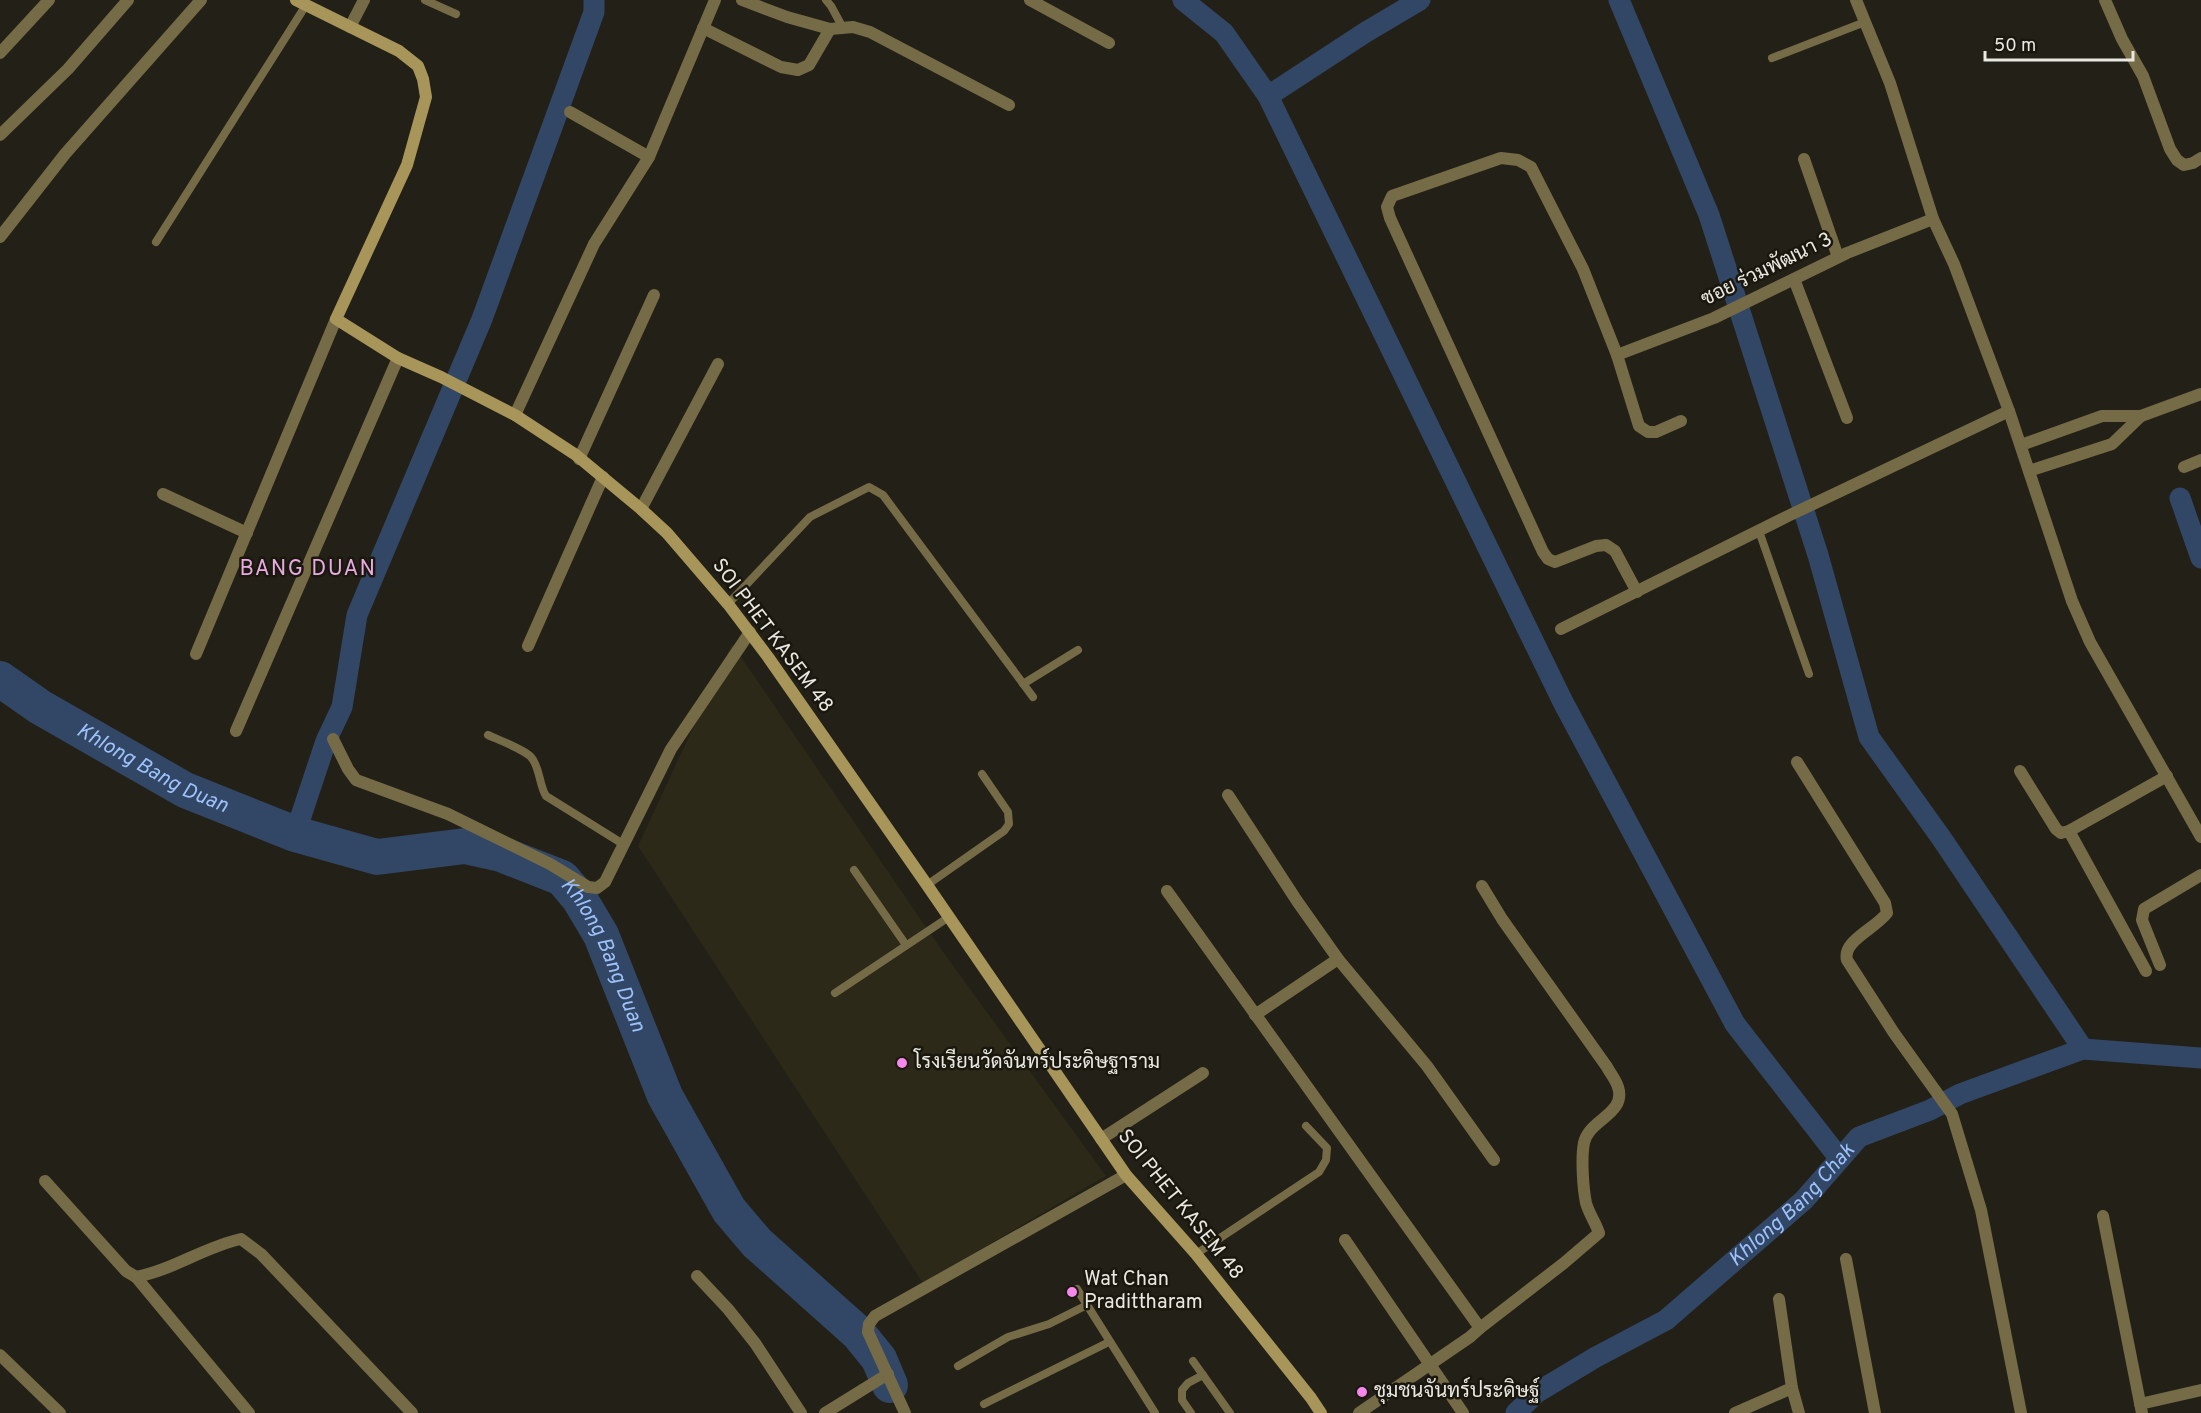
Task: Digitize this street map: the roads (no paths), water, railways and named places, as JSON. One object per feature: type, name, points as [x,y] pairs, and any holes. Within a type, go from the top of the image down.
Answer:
[{"type":"street","points":[[0,53],[49,0]]},
{"type":"street","points":[[0,135],[68,69],[128,0]]},
{"type":"street","points":[[0,237],[65,154],[201,0]]},
{"type":"street","points":[[350,27],[364,0]]},
{"type":"street","points":[[515,415],[594,244],[649,157],[715,0]]},
{"type":"street","points":[[742,0],[787,17],[837,28],[853,27],[870,32],[1009,105]]},
{"type":"street","points":[[1030,0],[1109,43]]},
{"type":"street","points":[[1856,0],[1890,83],[1933,219],[1954,264],[2009,411],[2072,601],[2090,642],[2201,837]]},
{"type":"street","points":[[2105,0],[2122,39],[2144,76],[2170,149],[2177,160],[2184,165],[2201,158]]},
{"type":"street","points":[[196,654],[336,319],[407,165],[426,97],[418,66],[399,51],[301,2]]},
{"type":"street","points":[[703,28],[781,67],[798,70],[809,65],[837,28]]},
{"type":"street","points":[[570,112],[649,157]]},
{"type":"street","points":[[1637,592],[1615,551],[1606,545],[1596,546],[1555,562],[1548,559],[1390,218],[1387,207],[1392,196],[1501,158],[1518,160],[1531,167],[1583,269],[1617,355],[1639,426],[1648,432],[1656,432],[1681,421]]},
{"type":"street","points":[[1804,159],[1839,257]]},
{"type":"street","name":"ซอย ร่วมพัฒนา 3","points":[[1617,355],[1729,311],[1839,257],[1933,219]]},
{"type":"street","points":[[1794,279],[1846,418]]},
{"type":"street","points":[[579,459],[654,295]]},
{"type":"street","name":"SOI PHET KASEM 48","points":[[336,319],[398,358],[441,376],[515,415],[603,477],[667,532],[750,632],[1126,1175],[1196,1254],[1321,1413]]},
{"type":"street","points":[[236,731],[398,358]]},
{"type":"street","points":[[641,509],[718,364]]},
{"type":"street","points":[[2021,445],[2102,416],[2141,416],[2201,394]]},
{"type":"street","points":[[1561,629],[1788,516],[2009,411]]},
{"type":"street","points":[[2029,471],[2112,444],[2141,416]]},
{"type":"street","points":[[2184,467],[2201,460]]},
{"type":"street","points":[[528,646],[603,477]]},
{"type":"street","points":[[163,495],[247,532]]},
{"type":"street","points":[[333,739],[348,770],[356,780],[448,814],[481,829],[588,887],[597,888],[605,882],[671,749],[750,632]]},
{"type":"street","points":[[1797,762],[1885,903],[1887,913],[1881,921],[1848,945],[1845,953],[1847,960],[1894,1033],[1952,1114],[1981,1210],[2021,1413]]},
{"type":"street","points":[[2020,771],[2056,829],[2061,833],[2069,831],[2167,776]]},
{"type":"street","points":[[1228,795],[1338,958],[1426,1066],[1494,1160]]},
{"type":"street","points":[[2069,831],[2146,971]]},
{"type":"street","points":[[2160,965],[2142,920],[2144,909],[2201,875]]},
{"type":"street","points":[[1359,1413],[1470,1337],[1599,1233],[1586,1204],[1583,1147],[1589,1130],[1606,1117],[1619,1100],[1618,1088],[1606,1067],[1502,919],[1482,886]]},
{"type":"street","points":[[1167,891],[1480,1328]]},
{"type":"street","points":[[1255,1015],[1338,958]]},
{"type":"street","points":[[1101,1139],[1203,1072]]},
{"type":"street","points":[[904,1413],[883,1377],[868,1332],[869,1324],[875,1316],[1126,1175]]},
{"type":"street","points":[[45,1181],[126,1271],[136,1277],[249,1413]]},
{"type":"street","points":[[2103,1216],[2141,1409],[2201,1390]]},
{"type":"street","points":[[136,1277],[156,1274],[224,1243],[242,1239],[261,1254],[412,1413]]},
{"type":"street","points":[[1345,1240],[1463,1413]]},
{"type":"street","points":[[1846,1259],[1875,1413]]},
{"type":"street","points":[[697,1276],[755,1343],[787,1388],[801,1413]]},
{"type":"street","points":[[1779,1299],[1792,1388],[1799,1413]]},
{"type":"street","points":[[0,1355],[60,1413]]},
{"type":"street","points":[[825,1413],[883,1377]]},
{"type":"street","points":[[1735,1413],[1792,1388]]},
{"type":"lane","points":[[425,0],[456,14]]},
{"type":"lane","points":[[826,0],[831,6],[837,28]]},
{"type":"lane","points":[[156,242],[301,2]]},
{"type":"lane","points":[[1772,58],[1865,22]]},
{"type":"lane","points":[[728,604],[810,518],[869,487],[882,495],[1033,697]]},
{"type":"lane","points":[[1759,531],[1809,674]]},
{"type":"lane","points":[[1023,684],[1078,650]]},
{"type":"lane","points":[[488,735],[531,757],[540,787],[546,796],[623,844]]},
{"type":"lane","points":[[927,885],[1004,831],[1009,824],[1008,812],[982,774]]},
{"type":"lane","points":[[854,870],[906,945]]},
{"type":"lane","points":[[835,993],[949,917]]},
{"type":"lane","points":[[1196,1254],[1318,1173],[1326,1160],[1327,1148],[1306,1126]]},
{"type":"lane","points":[[1077,1289],[1155,1413]]},
{"type":"lane","points":[[958,1365],[1008,1337],[1049,1324],[1087,1305]]},
{"type":"lane","points":[[984,1404],[1109,1342]]},
{"type":"lane","points":[[1193,1361],[1230,1413]]},
{"type":"lane","points":[[1191,1413],[1182,1400],[1182,1390],[1188,1383],[1203,1375]]},
{"type":"waterway","points":[[295,834],[326,741],[342,707],[357,615],[482,319],[594,12],[594,0]]},
{"type":"waterway","points":[[1183,0],[1224,33],[1268,96],[1563,702],[1735,1024],[1840,1159]]},
{"type":"waterway","points":[[1268,96],[1420,0]]},
{"type":"waterway","points":[[1619,0],[1709,215],[1818,555],[1869,737],[1942,839],[2083,1049]]},
{"type":"waterway","points":[[2180,498],[2201,558]]},
{"type":"waterway","name":"Khlong Bang Duan","points":[[0,679],[40,707],[185,790],[295,834],[377,857],[465,846],[501,854],[562,878],[579,898],[601,935],[665,1096],[729,1210],[757,1243],[858,1333],[879,1359],[890,1385]]},
{"type":"waterway","name":"Khlong Bang Chak","points":[[1516,1413],[1536,1393],[1596,1357],[1666,1320],[1804,1200],[1859,1137],[1930,1110],[1960,1094],[2083,1049],[2201,1058]]},
{"type":"place","name":"โรงเรียนวัดจันทร์ประดิษฐาราม","points":[[902,1063]]},
{"type":"place","name":"Wat Chan Pradittharam","points":[[1072,1292]]},
{"type":"place","name":"ชุมชนจันทร์ประดิษฐ์","points":[[1362,1392]]},
{"type":"district","name":"BANG DUAN","points":[[308,569]]}]
